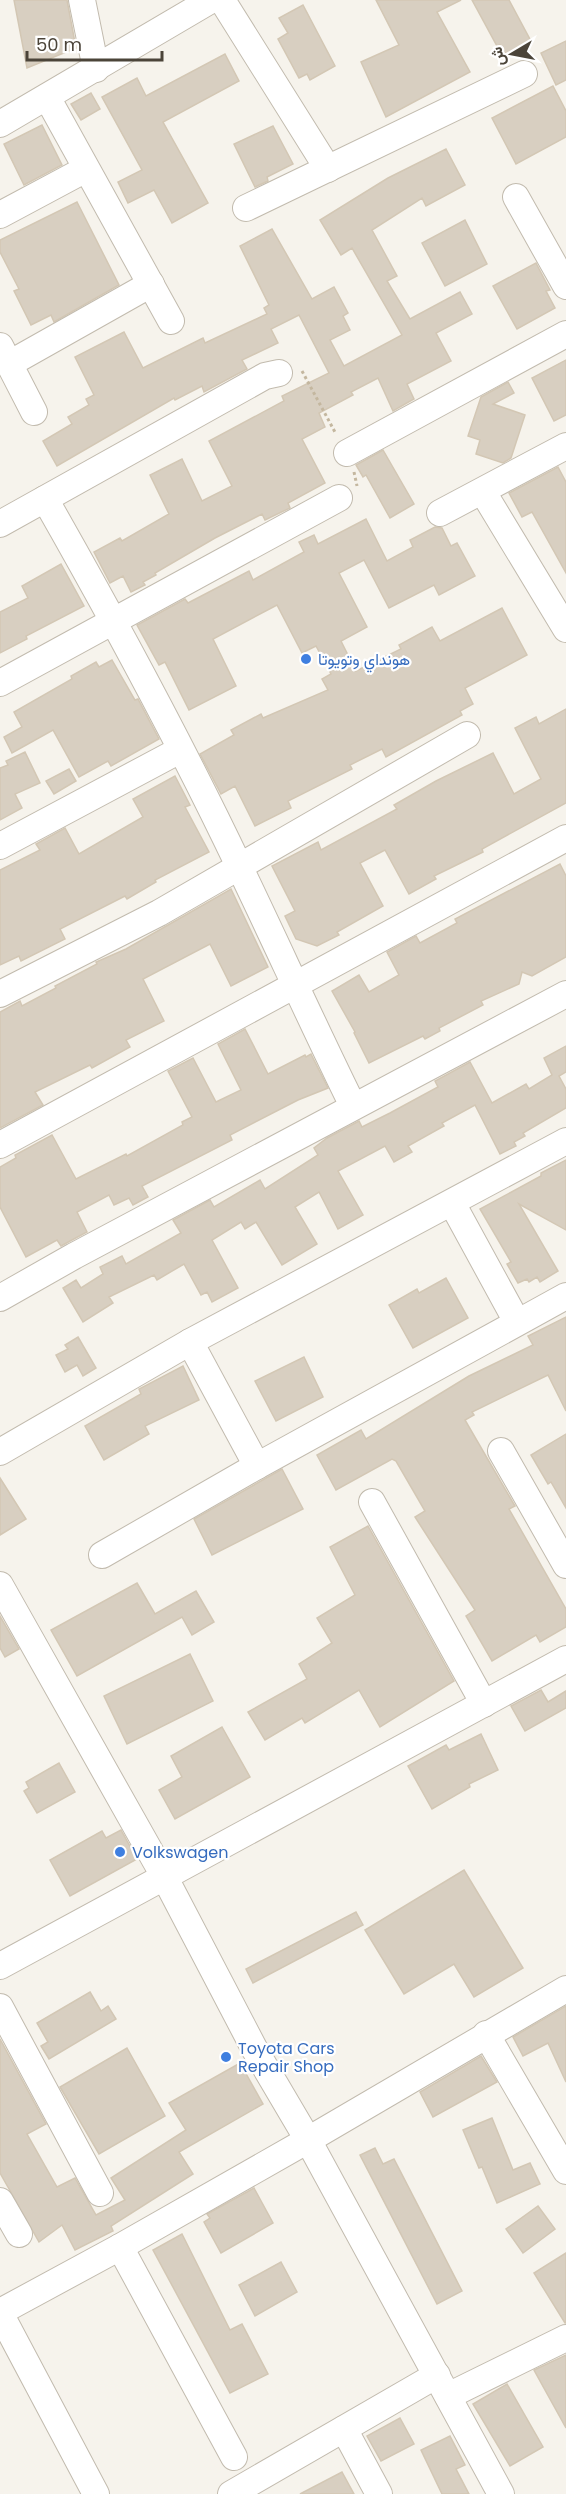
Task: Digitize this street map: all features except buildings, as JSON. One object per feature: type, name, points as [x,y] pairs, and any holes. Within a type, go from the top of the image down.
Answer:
[{"type":"street","points":[[82,0],[96,69]]},
{"type":"street","points":[[0,124],[211,0]]},
{"type":"street","points":[[222,0],[328,169]]},
{"type":"street","points":[[246,208],[524,74]]},
{"type":"street","points":[[47,98],[171,321]]},
{"type":"street","points":[[0,215],[86,169]]},
{"type":"street","points":[[516,197],[566,286]]},
{"type":"street","points":[[34,412],[4,355],[151,285]]},
{"type":"street","points":[[347,453],[566,334]]},
{"type":"street","points":[[0,524],[265,376],[279,373]]},
{"type":"street","points":[[440,513],[563,454]]},
{"type":"street","points":[[483,492],[566,629]]},
{"type":"street","points":[[0,683],[339,498]]},
{"type":"street","points":[[45,499],[115,621],[240,867],[293,985],[353,1106]]},
{"type":"street","points":[[0,994],[159,913],[467,735]]},
{"type":"street","points":[[0,846],[180,750]]},
{"type":"street","points":[[0,1145],[566,838]]},
{"type":"street","points":[[0,1298],[353,1106],[566,994]]},
{"type":"street","points":[[0,1452],[190,1342],[566,1141]]},
{"type":"street","points":[[452,1203],[517,1322]]},
{"type":"street","points":[[102,1555],[257,1466],[566,1296]]},
{"type":"street","points":[[190,1342],[257,1466]]},
{"type":"street","points":[[501,1451],[566,1565]]},
{"type":"street","points":[[372,1502],[484,1704]]},
{"type":"street","points":[[0,1585],[164,1876],[255,2050],[308,2140],[501,2494]]},
{"type":"street","points":[[0,1966],[566,1659]]},
{"type":"street","points":[[96,2494],[0,2312],[308,2140],[566,1989]]},
{"type":"street","points":[[0,2007],[100,2193]]},
{"type":"street","points":[[486,2034],[566,2170]]},
{"type":"street","points":[[0,2201],[19,2234]]},
{"type":"street","points":[[120,2247],[234,2457]]},
{"type":"street","points":[[232,2494],[344,2429],[443,2386],[566,2337]]},
{"type":"street","points":[[344,2429],[379,2494]]},
{"type":"path","points":[[279,373],[300,368],[347,453],[358,485],[339,498]]},
{"type":"place","name":"هونداي وتويوتا","points":[[306,659]]},
{"type":"place","name":"Volkswagen","points":[[120,1852]]},
{"type":"place","name":"Toyota Cars Repair Shop","points":[[226,2057]]}]
